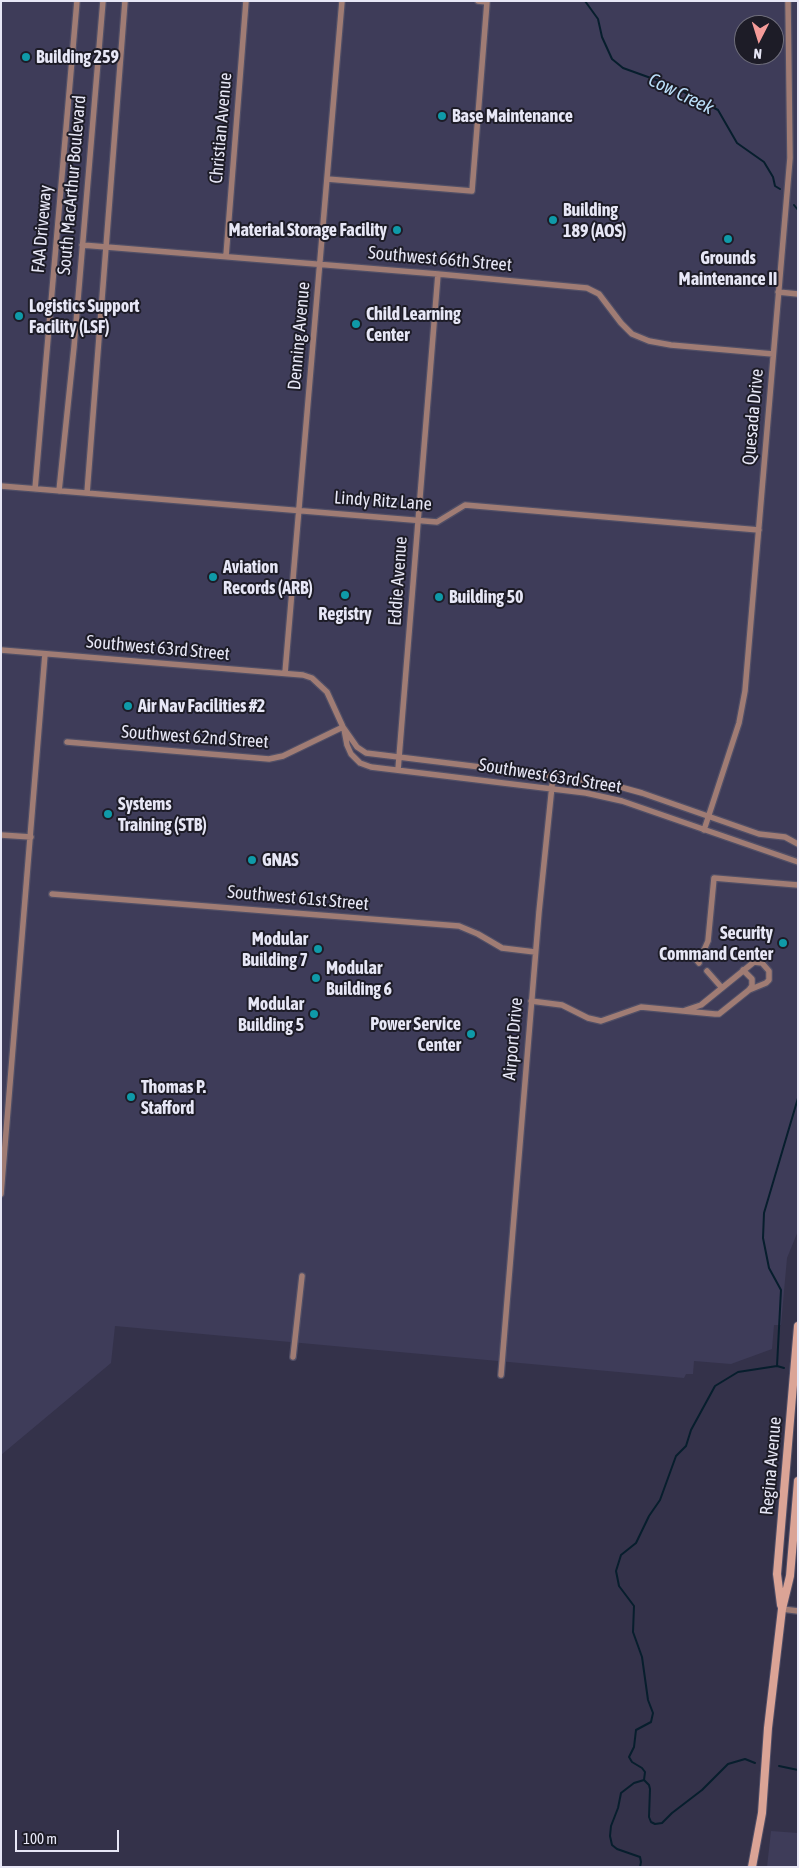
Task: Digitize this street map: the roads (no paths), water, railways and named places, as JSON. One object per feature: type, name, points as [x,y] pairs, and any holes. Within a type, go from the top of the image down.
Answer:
[{"type":"main road","name":"Regina Avenue","points":[[782,1609],[777,1574],[798,1326]]},
{"type":"main road","name":"Regina Avenue","points":[[752,1867],[762,1813],[768,1728],[782,1609],[790,1576],[798,1481]]},
{"type":"street","name":"FAA Driveway","points":[[34,489],[77,1]]},
{"type":"street","name":"South MacArthur Boulevard","points":[[59,491],[74,347],[103,1]]},
{"type":"street","points":[[86,493],[125,1]]},
{"type":"street","name":"Christian Avenue","points":[[226,256],[246,1]]},
{"type":"street","name":"Denning Avenue","points":[[285,673],[342,1]]},
{"type":"street","points":[[327,179],[472,191],[487,2],[478,1]]},
{"type":"street","name":"Quesada Drive","points":[[704,830],[739,724],[745,691],[790,158],[788,1]]},
{"type":"street","name":"Southwest 66th Street","points":[[82,245],[587,288],[599,294],[632,334],[649,341],[671,345],[773,354]]},
{"type":"street","name":"Eddie Avenue","points":[[398,770],[438,274]]},
{"type":"street","points":[[778,292],[798,294]]},
{"type":"street","name":"Lindy Ritz Lane","points":[[1,486],[437,522],[465,505],[759,530]]},
{"type":"street","name":"Southwest 63rd Street","points":[[1,650],[303,675],[321,684],[327,692],[343,727],[357,746],[366,752],[613,785],[642,793],[759,834],[785,837],[798,844]]},
{"type":"street","points":[[1,1194],[45,654]]},
{"type":"street","name":"Southwest 63rd Street","points":[[343,727],[351,754],[360,763],[371,767],[586,793],[622,801],[798,862]]},
{"type":"street","name":"Southwest 62nd Street","points":[[67,742],[269,759],[283,756],[343,727]]},
{"type":"street","name":"Airport Drive","points":[[501,1375],[535,952],[553,776]]},
{"type":"street","points":[[1,834],[31,837]]},
{"type":"street","points":[[697,960],[707,946],[714,878],[798,885]]},
{"type":"street","name":"Southwest 61st Street","points":[[52,894],[459,926],[478,934],[502,948],[535,952]]},
{"type":"street","points":[[531,1001],[562,1004],[588,1018],[601,1021],[641,1007],[684,1011],[719,1014],[749,990],[766,983],[769,980],[770,971],[766,965],[759,961],[754,962],[701,1005],[684,1011]]},
{"type":"street","points":[[743,970],[752,979],[752,986],[749,990]]},
{"type":"street","points":[[707,971],[722,988]]},
{"type":"street","points":[[293,1357],[302,1276]]},
{"type":"street","points":[[782,1609],[798,1611]]},
{"type":"waterway","name":"Cow Creek","points":[[585,1],[598,19],[602,37],[612,59],[623,68],[673,86],[718,110],[737,143],[764,162],[773,177],[775,186],[780,189]]},
{"type":"waterway","name":"Cow Creek","points":[[794,205],[798,210]]},
{"type":"waterway","points":[[644,1780],[645,1772],[632,1762],[629,1757],[634,1747],[636,1730],[651,1722],[653,1713],[648,1700],[642,1657],[633,1632],[634,1606],[619,1586],[616,1571],[621,1555],[636,1543],[649,1516],[660,1500],[676,1456],[686,1446],[691,1430],[715,1386],[738,1372],[777,1366],[781,1290],[769,1268],[763,1238],[764,1213],[798,1098]]},
{"type":"waterway","points":[[777,1366],[784,1368]]},
{"type":"waterway","points":[[644,1780],[650,1789],[649,1817],[651,1822],[655,1824],[662,1823],[702,1790],[728,1764],[745,1759],[755,1763]]},
{"type":"waterway","points":[[779,1766],[798,1770]]},
{"type":"waterway","points":[[640,1867],[640,1857],[617,1849],[612,1845],[610,1836],[611,1826],[621,1793],[634,1783],[644,1780]]},
{"type":"place","name":"Building 259","points":[[26,57]]},
{"type":"place","name":"Base Maintenance","points":[[442,116]]},
{"type":"place","name":"Building 189 (AOS)","points":[[553,220]]},
{"type":"place","name":"Material Storage Facility","points":[[397,230]]},
{"type":"place","name":"Grounds Maintenance II","points":[[728,239]]},
{"type":"place","name":"Logistics Support Facility (LSF)","points":[[19,316]]},
{"type":"place","name":"Child Learning Center","points":[[356,324]]},
{"type":"place","name":"Aviation Records (ARB)","points":[[213,577]]},
{"type":"place","name":"Registry","points":[[345,595]]},
{"type":"place","name":"Building 50","points":[[439,597]]},
{"type":"place","name":"Air Nav Facilities #2","points":[[128,706]]},
{"type":"place","name":"Systems Training (STB)","points":[[108,814]]},
{"type":"place","name":"GNAS","points":[[252,860]]},
{"type":"place","name":"Security Command Center","points":[[783,943]]},
{"type":"place","name":"Modular Building 7","points":[[318,949]]},
{"type":"place","name":"Modular Building 6","points":[[316,978]]},
{"type":"place","name":"Modular Building 5","points":[[314,1014]]},
{"type":"place","name":"Power Service Center","points":[[471,1034]]},
{"type":"place","name":"Thomas P. Stafford","points":[[131,1097]]}]
